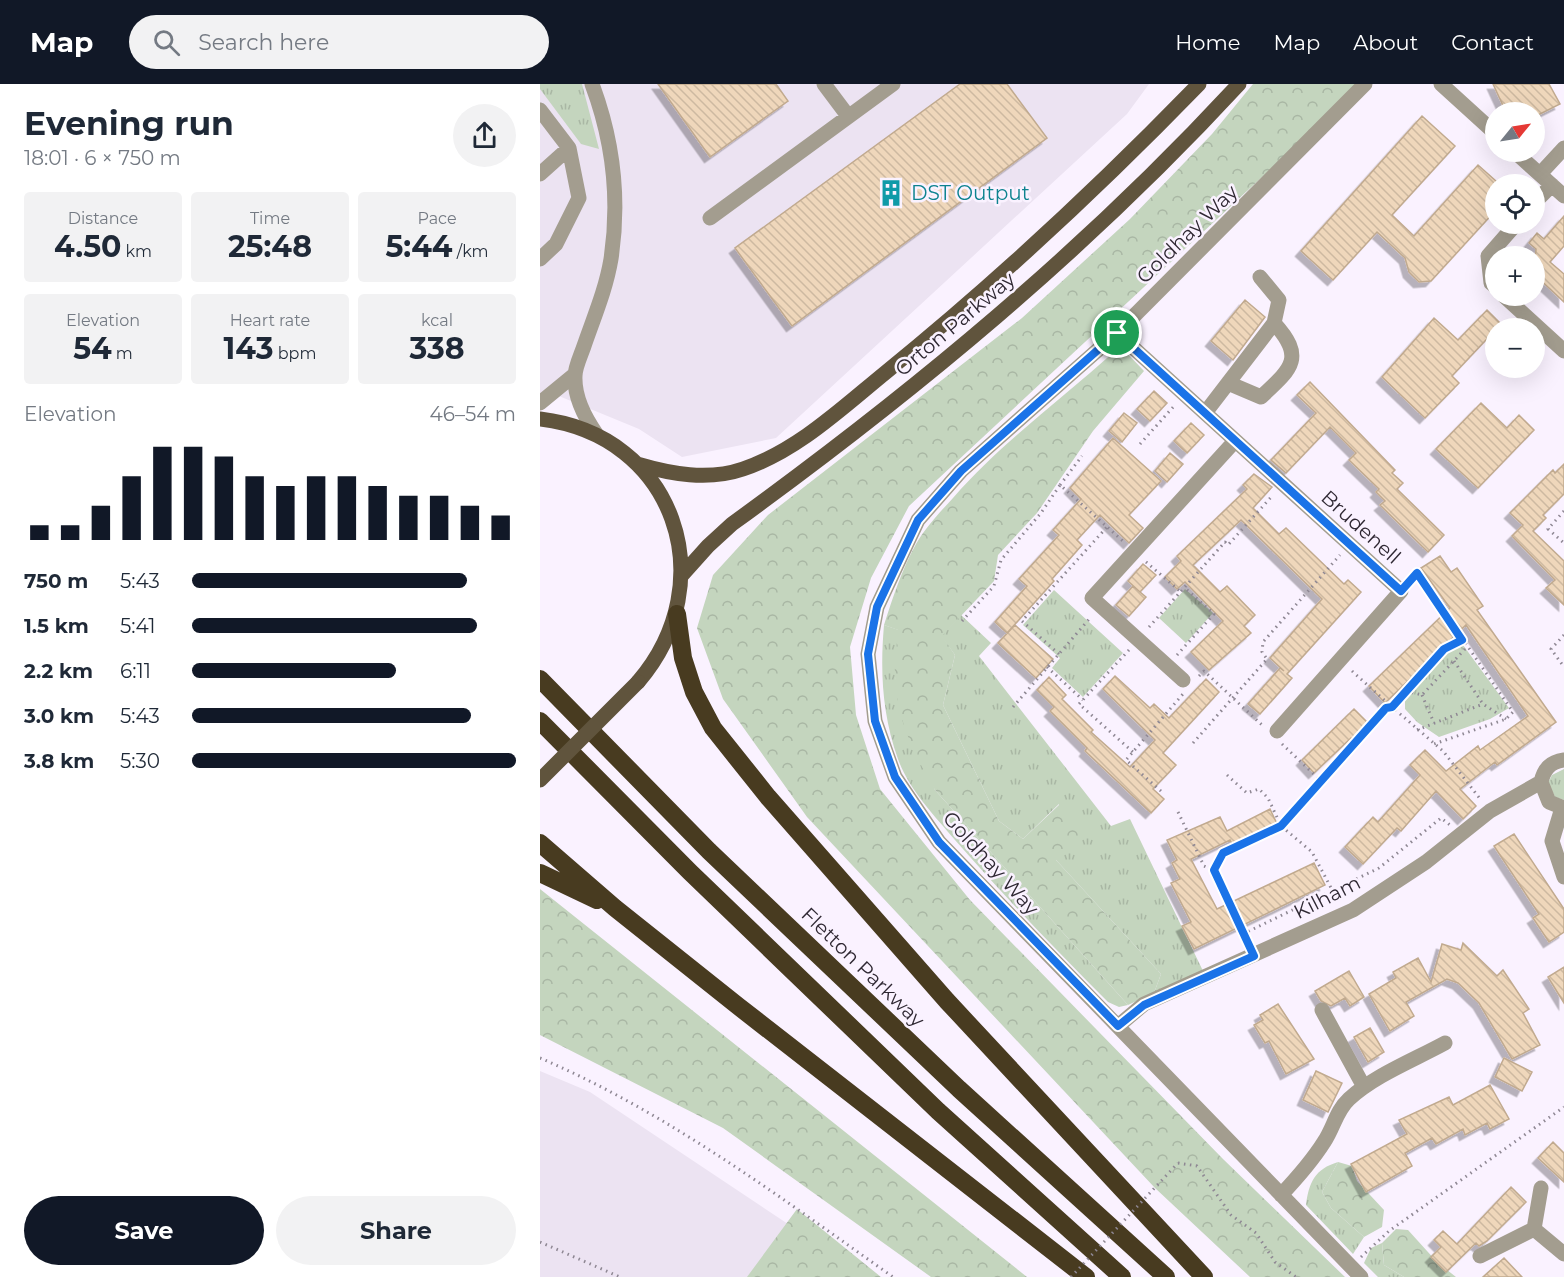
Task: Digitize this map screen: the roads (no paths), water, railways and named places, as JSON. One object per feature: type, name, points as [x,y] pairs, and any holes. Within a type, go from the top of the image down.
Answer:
[{"type":"highway","points":[[677,614],[683,658],[694,692],[713,728],[768,796],[947,1001],[1204,1277]]},
{"type":"highway","name":"Fletton Parkway","points":[[540,679],[709,851],[959,1089],[1166,1277]]},
{"type":"highway","points":[[540,721],[690,872],[938,1111],[1122,1277]]},
{"type":"highway","points":[[540,843],[615,908],[1086,1277]]},
{"type":"highway","points":[[540,873],[615,908]]},
{"type":"main road","name":"Orton Parkway","points":[[636,464],[670,474],[702,476],[741,470],[767,460],[789,447],[864,390],[1004,272],[1130,154],[1199,84]]},
{"type":"main road","name":"Orton Parkway","points":[[682,575],[732,524],[927,376],[1022,296],[1142,184],[1239,84]]},
{"type":"main road","points":[[540,419],[576,426],[597,435],[636,464],[652,483],[675,527],[682,575],[677,614],[662,651],[638,682],[540,780]]},
{"type":"street","points":[[592,84],[600,105],[616,184],[611,260],[604,290],[574,375],[577,396],[585,417],[597,435]]},
{"type":"street","points":[[824,84],[848,116]]},
{"type":"street","points":[[710,218],[893,84]]},
{"type":"street","name":"Goldhay Way","points":[[1356,1272],[939,842],[895,777],[875,721],[868,654],[877,607],[918,520],[961,471],[1117,333],[1365,84]]},
{"type":"street","points":[[1441,84],[1485,124]]},
{"type":"street","points":[[540,110],[569,148],[579,198],[556,244],[540,259]]},
{"type":"street","points":[[540,174],[569,148]]},
{"type":"street","points":[[1526,162],[1540,174],[1564,148]]},
{"type":"street","points":[[1545,178],[1564,196]]},
{"type":"street","points":[[1545,191],[1552,184]]},
{"type":"street","points":[[1497,246],[1507,234]]},
{"type":"street","points":[[1205,413],[1274,323],[1280,300],[1260,276]]},
{"type":"street","points":[[1515,306],[1564,351]]},
{"type":"street","points":[[1228,383],[1261,397],[1286,374],[1293,351],[1289,339],[1274,323]]},
{"type":"street","name":"Brudenell","points":[[1117,333],[1234,442],[1401,591],[1274,734]]},
{"type":"street","points":[[540,404],[574,375]]},
{"type":"street","points":[[1187,683],[1092,598],[1234,442]]},
{"type":"street","name":"Kilham","points":[[1118,1026],[1144,1005],[1344,915],[1394,885],[1482,807],[1541,783],[1546,769],[1557,761],[1564,760]]},
{"type":"street","points":[[1541,783],[1549,802],[1563,808],[1552,841],[1564,877]]},
{"type":"street","points":[[1322,1010],[1364,1087]]},
{"type":"street","points":[[1281,1195],[1313,1160],[1327,1137],[1334,1118],[1349,1099],[1364,1087],[1445,1043]]},
{"type":"street","points":[[1534,1229],[1541,1188]]},
{"type":"street","points":[[1534,1229],[1564,1254]]},
{"type":"street","points":[[1480,1256],[1534,1229]]},
{"type":"place","name":"DST Output","points":[[891,193]]}]
